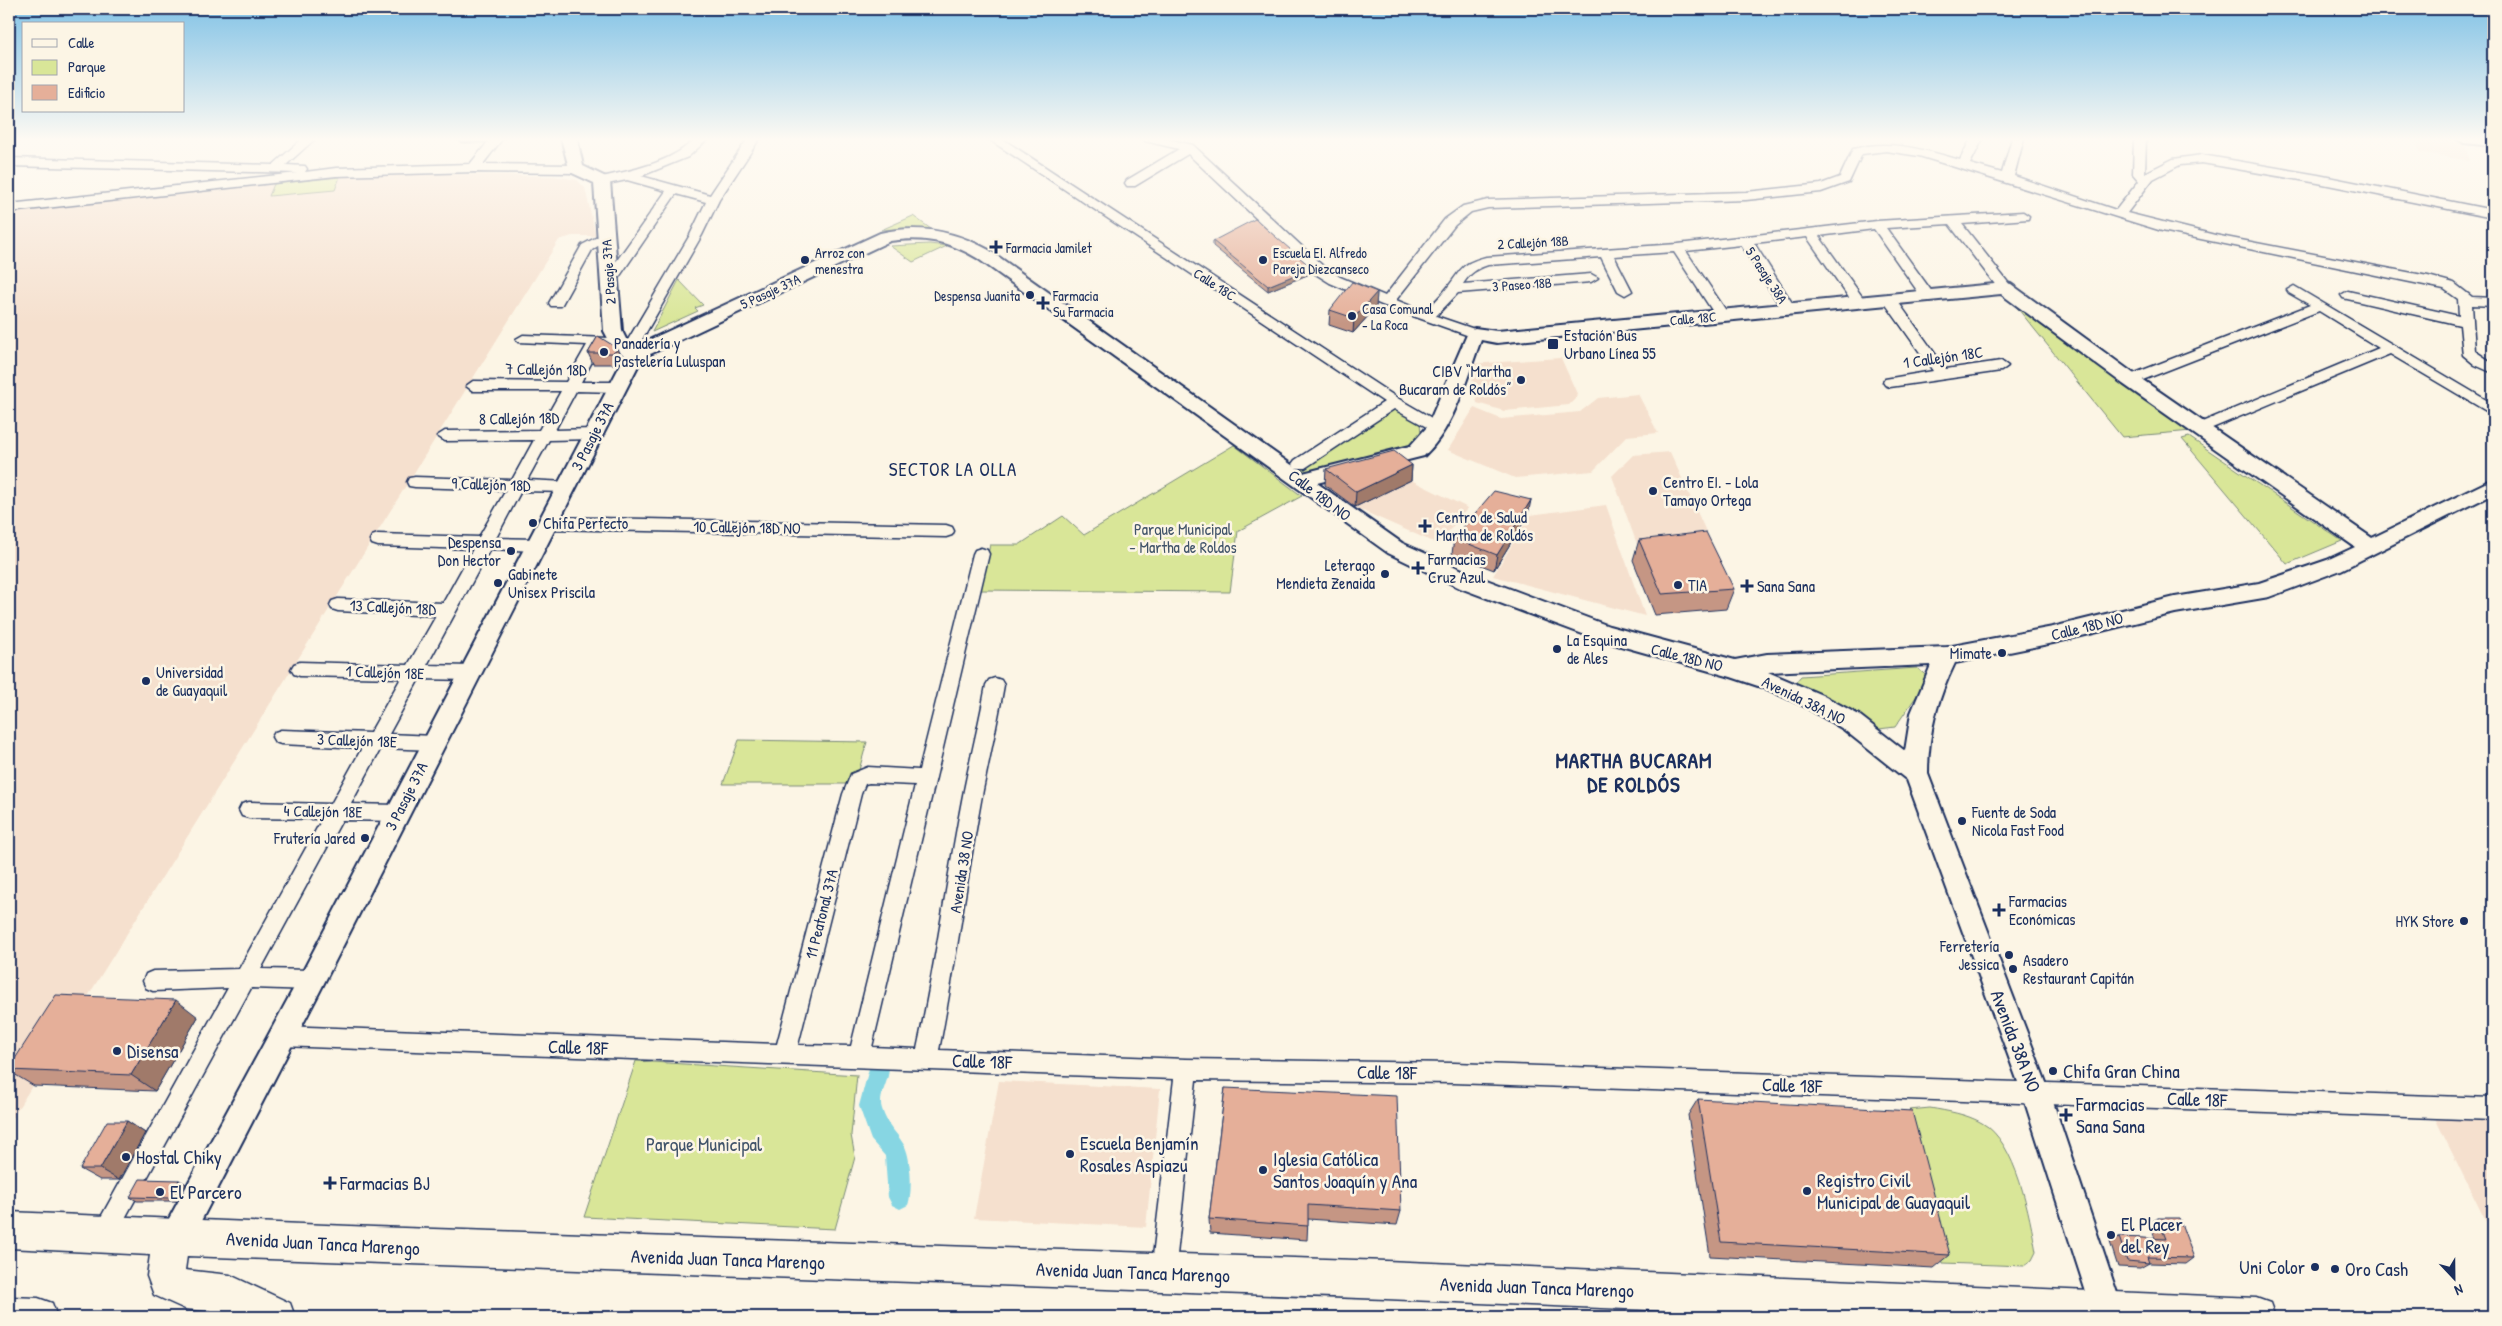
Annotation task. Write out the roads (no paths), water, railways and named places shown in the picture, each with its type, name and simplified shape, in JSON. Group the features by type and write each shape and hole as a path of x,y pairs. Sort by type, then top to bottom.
{"main road":[{"name":"Avenida Juan Tanca Marengo","path":"9,1230 1163,1273 2107,1314 2256,1317"},
{"path":"176,1237 166,1258 165,1273 167,1282 185,1290 230,1294 276,1317"},
{"path":"9,1316 38,1317"}],"street":[{"path":"9,208 83,200"},
{"name":"2 Pasaje 37A","path":"603,200 613,332 627,349"},
{"path":"608,283 665,200"},
{"path":"523,339 596,341 627,349 696,235 713,200"},
{"name":"Calle 18C","path":"1088,200 1394,402 1437,427"},
{"path":"1245,200 1269,225 1320,270 1354,288 1387,302 1450,222 1467,209 1488,204 1621,200"},
{"path":"2078,200 2119,215 2166,228 2440,283 2462,292 2465,301 2468,352 2480,362 2493,369"},
{"path":"2119,215 2131,200"},
{"path":"2424,200 2493,214"},
{"name":"2 Callejón 18B","path":"1427,318 1454,289 1463,273 1472,266 1486,261 1678,248 1877,225 1954,222 2023,216"},
{"path":"1954,222 2005,288 2130,380 2371,548"},
{"path":"1877,225 1928,296"},
{"path":"1810,232 1858,302"},
{"name":"5 Pasaje 37A","path":"627,349 886,237 908,234"},
{"name":"Calle 18D NO","path":"908,234 950,236 964,242 1300,472 1338,510 1395,548 1435,568 1604,633 1736,669 1767,663 1946,656 2053,635 2175,604 2261,591 2371,548 2493,486"},
{"path":"556,303 587,248 605,237"},
{"name":"5 Pasaje 38A","path":"1745,240 1789,309"},
{"path":"1678,248 1722,315"},
{"path":"1606,254 1625,291"},
{"name":"3 Paseo 18B","path":"1454,289 1591,278"},
{"name":"Calle 18C","path":"1387,302 1475,334 1497,336 2005,288"},
{"path":"2294,290 2493,410"},
{"path":"2348,294 2466,322"},
{"path":"1889,299 1942,374"},
{"path":"2465,301 2493,302"},
{"path":"2130,380 2320,306"},
{"path":"1300,472 1417,451 1429,440 1437,427 1475,334"},
{"path":"104,1234 596,341"},
{"path":"2200,428 2391,348"},
{"name":"3 Pasaje 37A","path":"176,1237 312,980 617,387 627,349"},
{"name":"1 Callejón 18C","path":"1890,382 2001,366"},
{"name":"7 Callejón 18D","path":"473,386 617,387"},
{"path":"1300,472 1394,402"},
{"name":"8 Callejón 18D","path":"445,436 593,434"},
{"name":"9 Callejón 18D","path":"415,482 566,487"},
{"name":"10 Callejón 18D NO","path":"547,523 946,531"},
{"path":"378,540 536,545"},
{"path":"859,1056 981,554"},
{"name":"13 Callejón 18D","path":"338,605 448,610"},
{"name":"Avenida 38A NO","path":"1946,656 1919,717 1915,744 1916,774 2036,1093 2107,1314"},
{"name":"1 Callejón 18E","path":"300,669 470,673"},
{"name":"Avenida 38A NO","path":"1736,669 1775,683 1814,701 1851,722 1916,774"},
{"name":"Avenida 38 NO","path":"926,1059 944,968 974,789 987,734 995,684"},
{"name":"3 Callejón 18E","path":"281,737 434,743"},
{"name":"11 Peatonal 37A","path":"785,1054 852,794 862,776 927,778"},
{"name":"4 Callejón 18E","path":"248,810 398,813"},
{"path":"153,981 245,978 312,980"},
{"name":"Calle 18F","path":"281,1036 1186,1069 1454,1073 2493,1109"},
{"path":"1163,1273 1186,1069"}],"waterway":[{"path":"879,1068 870,1106 879,1132 896,1152 900,1197"}],"place":[{"name":"Farmacia Jamilet","path":"996,247"},
{"name":"Arroz con menestra","path":"805,260"},
{"name":"Escuela EI. Alfredo Pareja Diezcanseco","path":"1263,260"},
{"name":"Despensa Juanita","path":"1030,295"},
{"name":"Farmacia Su Farmacia","path":"1043,303"},
{"name":"Casa Comunal - La Roca","path":"1352,316"},
{"name":"Estación Bus Urbano Línea 55","path":"1553,344"},
{"name":"Panadería y Pastelería Luluspan","path":"604,352"},
{"name":"CIBV “Martha Bucaram de Roldós”","path":"1521,380"},
{"name":"Centro EI. - Lola Tamayo Ortega","path":"1653,491"},
{"name":"Chifa Perfecto","path":"533,523"},
{"name":"Centro de Salud Martha de Roldós","path":"1425,526"},
{"name":"Despensa Don Hector","path":"511,551"},
{"name":"Farmacias Cruz Azul","path":"1418,568"},
{"name":"Leterago Mendieta Zenaida","path":"1385,574"},
{"name":"Gabinete Unisex Priscila","path":"498,583"},
{"name":"TIA","path":"1678,585"},
{"name":"Sana Sana","path":"1747,586"},
{"name":"La Esquina de Ales","path":"1557,649"},
{"name":"Mimate","path":"2002,653"},
{"name":"Universidad de Guayaquil","path":"146,681"},
{"name":"Fuente de Soda Nicola Fast Food","path":"1962,821"},
{"name":"Frutería Jared","path":"365,838"},
{"name":"Farmacias Económicas","path":"1999,910"},
{"name":"HYK Store","path":"2464,921"},
{"name":"Ferretería Jessica","path":"2009,955"},
{"name":"Asadero Restaurant Capitán","path":"2013,969"},
{"name":"Disensa","path":"117,1051"},
{"name":"Chifa Gran China","path":"2053,1071"},
{"name":"Farmacias Sana Sana","path":"2066,1115"},
{"name":"Escuela Benjamín Rosales Aspiazu","path":"1070,1154"},
{"name":"Hostal Chiky","path":"126,1157"},
{"name":"Iglesia Católica Santos Joaquín y Ana","path":"1263,1170"},
{"name":"Farmacias BJ","path":"330,1183"},
{"name":"Registro Civil Municipal de Guayaquil","path":"1807,1191"},
{"name":"El Parcero","path":"160,1192"},
{"name":"El Placer del Rey","path":"2111,1235"},
{"name":"Uni Color","path":"2315,1267"},
{"name":"Oro Cash","path":"2335,1269"}],"district":[{"name":"SECTOR LA OLLA","path":"953,469"},
{"name":"MARTHA BUCARAM DE ROLDÓS","path":"1634,772"}],"park label":[{"name":"Parque Municipal - Martha de Roldos","path":"1183,538"},
{"name":"Parque Municipal","path":"704,1144"}]}
